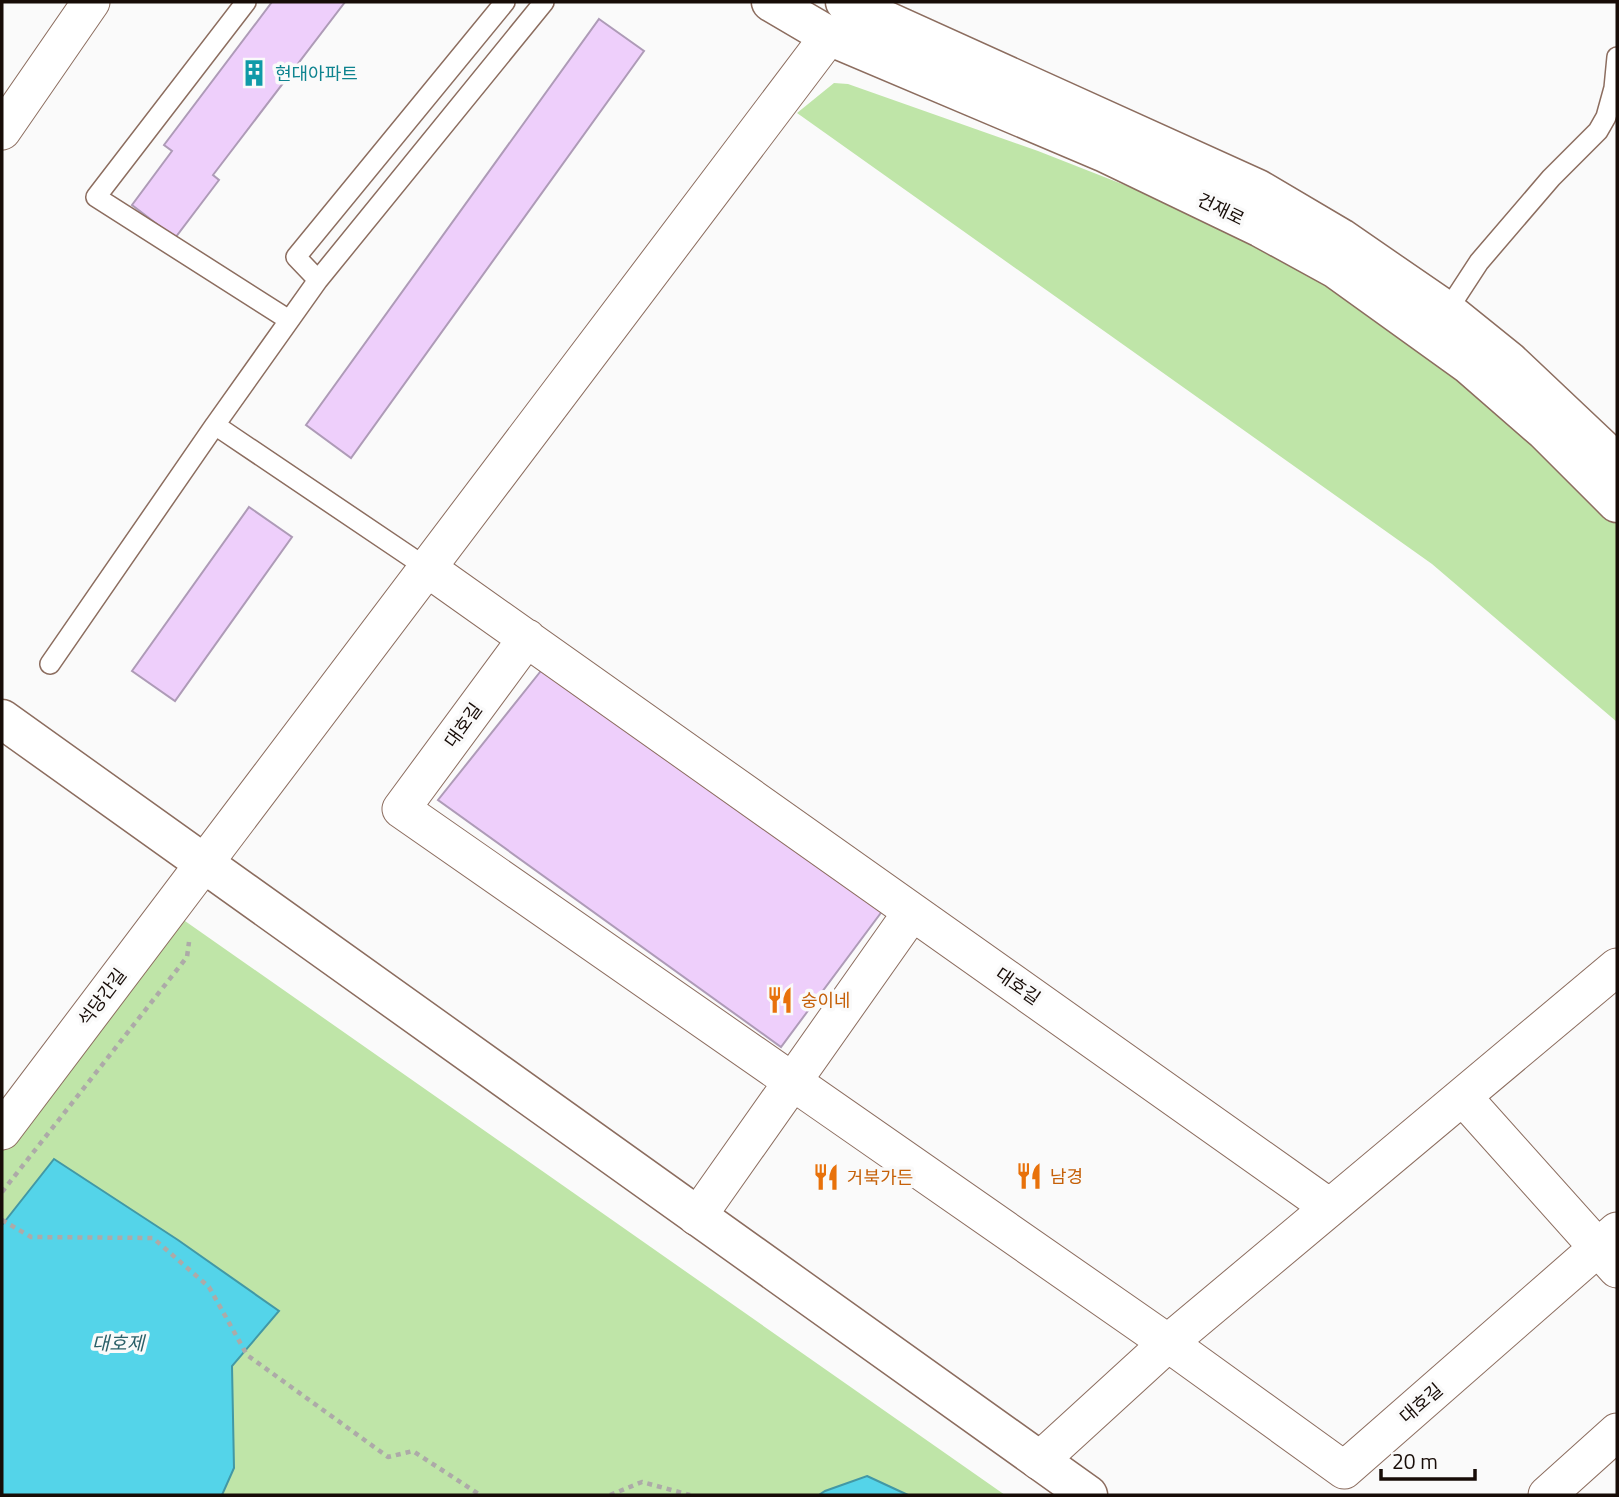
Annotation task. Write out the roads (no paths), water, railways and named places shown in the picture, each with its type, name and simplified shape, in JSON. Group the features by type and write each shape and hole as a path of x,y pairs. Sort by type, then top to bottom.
{"main road":[{"name":"건재로","path":"771,2 829,36 1103,152 1261,228 1336,269 1468,364 1545,431 1617,503"},
{"name":"건재로","path":"845,2 1258,189 1341,238 1447,311 1509,361 1617,463"},
{"path":"2,719 1088,1495"}],"street":[{"path":"2,131 91,2"},
{"name":"석당간길","path":"2,1132 202,863 829,36"},
{"path":"427,568 527,638"},
{"name":"대호길","path":"1329,1207 527,638 401,809 1168,1343 1344,1470 1611,1249 1463,1097"},
{"path":"697,1217 912,912"},
{"path":"1039,1461 1168,1343 1617,967"},
{"path":"1547,1495 1617,1432"}],"lane":[{"path":"246,2 96,197 289,320"},
{"path":"318,280 296,257 505,2"},
{"path":"50,664 318,280 544,2"},
{"path":"1447,311 1479,262 1551,178 1598,131 1606,117 1614,88 1617,57"},
{"path":"215,425 427,568"}],"water":[{"name":"대호제","path":"54,1159 178,1240 279,1311 232,1366 234,1468 222,1495 2,1495 2,1225"},
{"path":"867,1476 908,1495 819,1495 825,1491"}],"place":[{"name":"현대아파트","path":"254,73"},
{"name":"숭이네","path":"780,1000"},
{"name":"남경","path":"1029,1176"},
{"name":"거북가든","path":"826,1177"}]}
